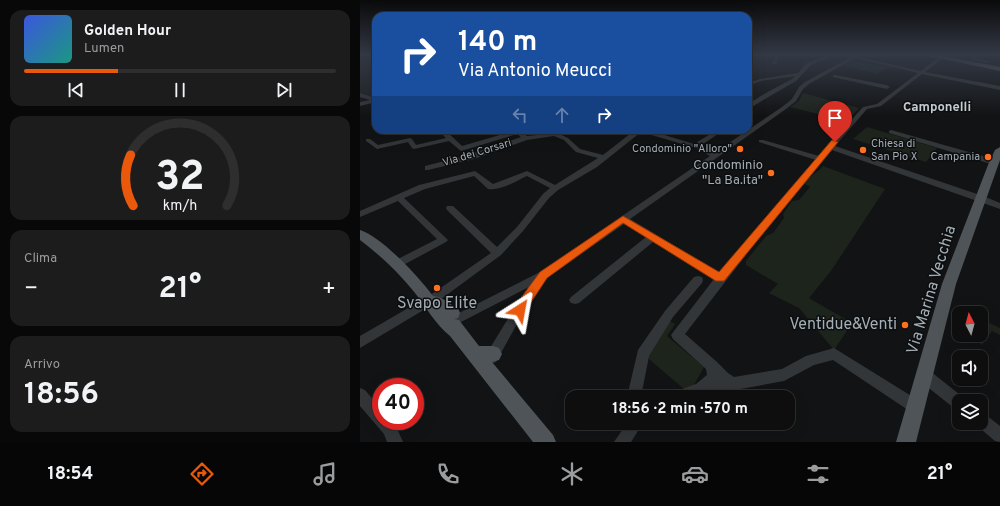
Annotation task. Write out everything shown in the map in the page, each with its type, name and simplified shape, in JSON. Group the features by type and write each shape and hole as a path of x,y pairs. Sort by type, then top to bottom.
{"main road":[{"name":"Via Marina Vecchia","path":"906,442 949,284 997,156"},
{"path":"360,234 396,265 427,297 446,324 454,323 484,358 546,442"}],"street":[{"path":"752,83 760,80 794,75"},
{"path":"752,104 791,81 797,75"},
{"path":"752,130 794,100 805,84 822,75"},
{"path":"734,384 723,378 712,366 677,335 720,278 865,108 879,105 919,75"},
{"path":"930,75 1000,88"},
{"path":"835,76 887,87"},
{"path":"791,81 805,84"},
{"path":"360,95 372,99"},
{"path":"360,104 372,101"},
{"path":"891,132 997,156"},
{"name":"Via dei Corsari","path":"445,134 461,149 507,134"},
{"name":"Via dei Corsari","path":"520,134 526,138"},
{"name":"Via dei Corsari","path":"428,168 543,134"},
{"name":"Via dei Corsari","path":"555,134 566,139 578,151 603,158"},
{"path":"362,342 427,297 497,252 520,229 546,196 555,188 594,165 635,134"},
{"path":"654,134 695,146 715,156"},
{"path":"695,146 714,134"},
{"path":"454,323 491,301 544,275 746,134"},
{"name":"Via dei Corsari","path":"368,140 377,147 410,140 413,147 415,147 451,140"},
{"path":"761,141 820,159"},
{"path":"831,147 1000,206"},
{"path":"360,214 422,187 475,173 491,187 500,185 527,173 555,188"},
{"path":"396,198 400,198 443,240 396,265"},
{"path":"450,208 497,252"},
{"path":"623,219 720,278"},
{"path":"576,300 654,238"},
{"path":"484,358 544,275"},
{"path":"635,390 643,354 669,314 698,280"},
{"path":"505,295 513,295 518,298 520,310"},
{"path":"700,389 784,375 811,360 834,354 916,407"},
{"path":"700,389 710,382 714,376 712,366"},
{"path":"925,376 952,397"},
{"path":"360,395 372,409"},
{"path":"988,426 1000,436"},
{"path":"390,430 395,442"},
{"path":"622,442 629,430"}],"shaded area":[{"path":"360,75 372,75 372,97 360,93"},
{"path":"803,93 859,108 847,121 790,107 799,101"},
{"path":"867,127 937,148 926,162 853,139"},
{"path":"823,166 885,189 831,271 809,298 852,323 834,350 799,308 769,293 778,284 746,265 746,261 766,236 773,233 784,218 783,214 792,201 799,200 810,187 803,183"},
{"path":"666,319 675,324 667,336 704,367 694,385 684,389 643,354"},
{"path":"988,322 1000,328 1000,335 992,331 988,337"}],"place":[{"name":"Condominio \"Alloro\"","path":"740,149"},
{"name":"Chiesa di San Pio X","path":"863,150"},
{"name":"Campania","path":"988,157"},
{"name":"Condominio \"La Ba.ita\"","path":"771,173"},
{"name":"Svapo Elite","path":"437,288"},
{"name":"Ventidue&Venti","path":"905,325"}],"district":[{"name":"Camponelli","path":"937,108"}],"route":[{"path":"520,310 544,275 623,219 720,278 835,142"}]}
